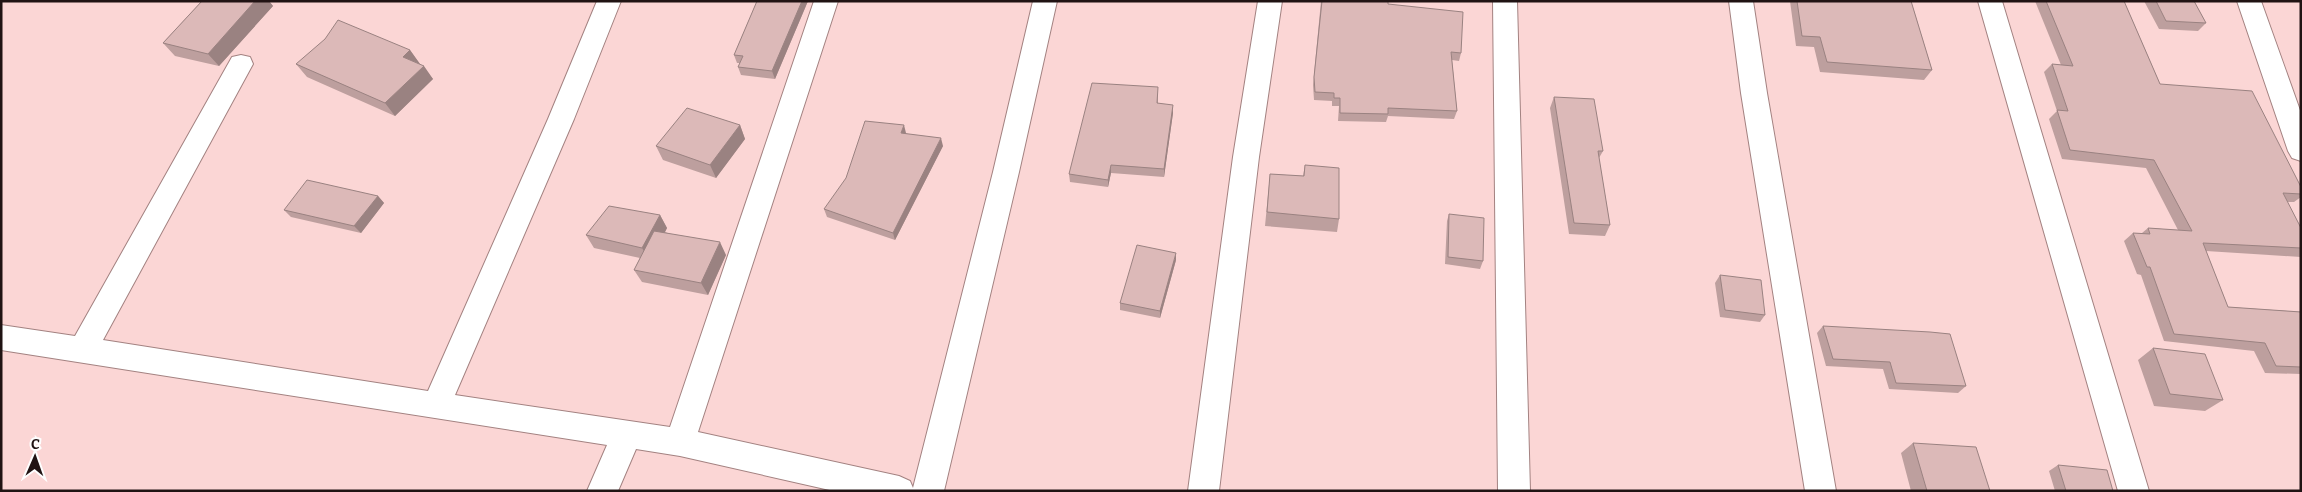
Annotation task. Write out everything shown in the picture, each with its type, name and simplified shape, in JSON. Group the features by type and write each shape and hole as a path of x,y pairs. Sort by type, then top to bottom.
{"lane":[{"path":"436,406 609,1"},
{"path":"680,442 826,1"},
{"path":"928,491 1045,1"},
{"path":"1203,491 1246,157 1270,1"},
{"path":"1505,1 1506,148 1514,491"},
{"path":"1741,1 1754,93 1821,491"},
{"path":"1990,1 2134,491"},
{"path":"2249,1 2301,150"},
{"path":"83,350 241,64"},
{"path":"1,337 436,406 680,442 899,491"},
{"path":"602,491 627,434"}],"shaded area":[{"path":"1,1 2301,1 2301,491 1,491"}],"building":[{"path":"202,1 255,1 208,54 163,43"},
{"path":"757,1 802,1 772,71 738,67 743,56 734,55"},
{"path":"1322,1 1388,1 1388,4 1463,12 1461,53 1451,52 1457,111 1388,108 1388,114 1340,113 1340,98 1334,98 1334,93 1315,92 1314,77"},
{"path":"1797,1 1911,1 1932,70 1827,62 1820,37 1802,36"},
{"path":"2046,1 2124,1 2160,84 2252,91 2301,187 2301,194 2283,193 2301,228 2301,248 2203,243 2228,307 2301,312 2301,367 2276,366 2265,343 2174,334 2150,267 2147,267 2133,233 2150,234 2148,228 2192,231 2154,160 2070,150 2057,110 2068,111 2052,64 2073,66"},
{"path":"2156,1 2194,1 2206,23 2166,21"},
{"path":"338,20 410,50 403,57 424,66 385,103 296,64 325,39"},
{"path":"1092,83 1158,87 1157,103 1173,105 1164,169 1111,165 1108,180 1069,174"},
{"path":"1554,97 1594,99 1603,151 1598,151 1610,225 1574,223"},
{"path":"687,108 740,125 710,165 656,146"},
{"path":"865,121 904,125 901,133 941,138 893,233 824,209 846,178"},
{"path":"1305,165 1339,168 1339,219 1267,212 1270,174 1304,176"},
{"path":"307,180 378,196 354,226 284,210"},
{"path":"609,206 660,215 642,248 586,235"},
{"path":"1449,214 1484,218 1483,261 1448,257"},
{"path":"654,231 720,242 701,283 634,270"},
{"path":"1137,245 1176,253 1160,311 1120,303"},
{"path":"1720,275 1761,280 1765,315 1725,310"},
{"path":"1823,326 1950,334 1966,386 1896,383 1890,362 1833,359"},
{"path":"2153,348 2205,354 2223,400 2170,394"},
{"path":"1913,443 1976,447 1990,491 1927,491"},
{"path":"2058,465 2107,470 2113,491 2066,491"}]}
